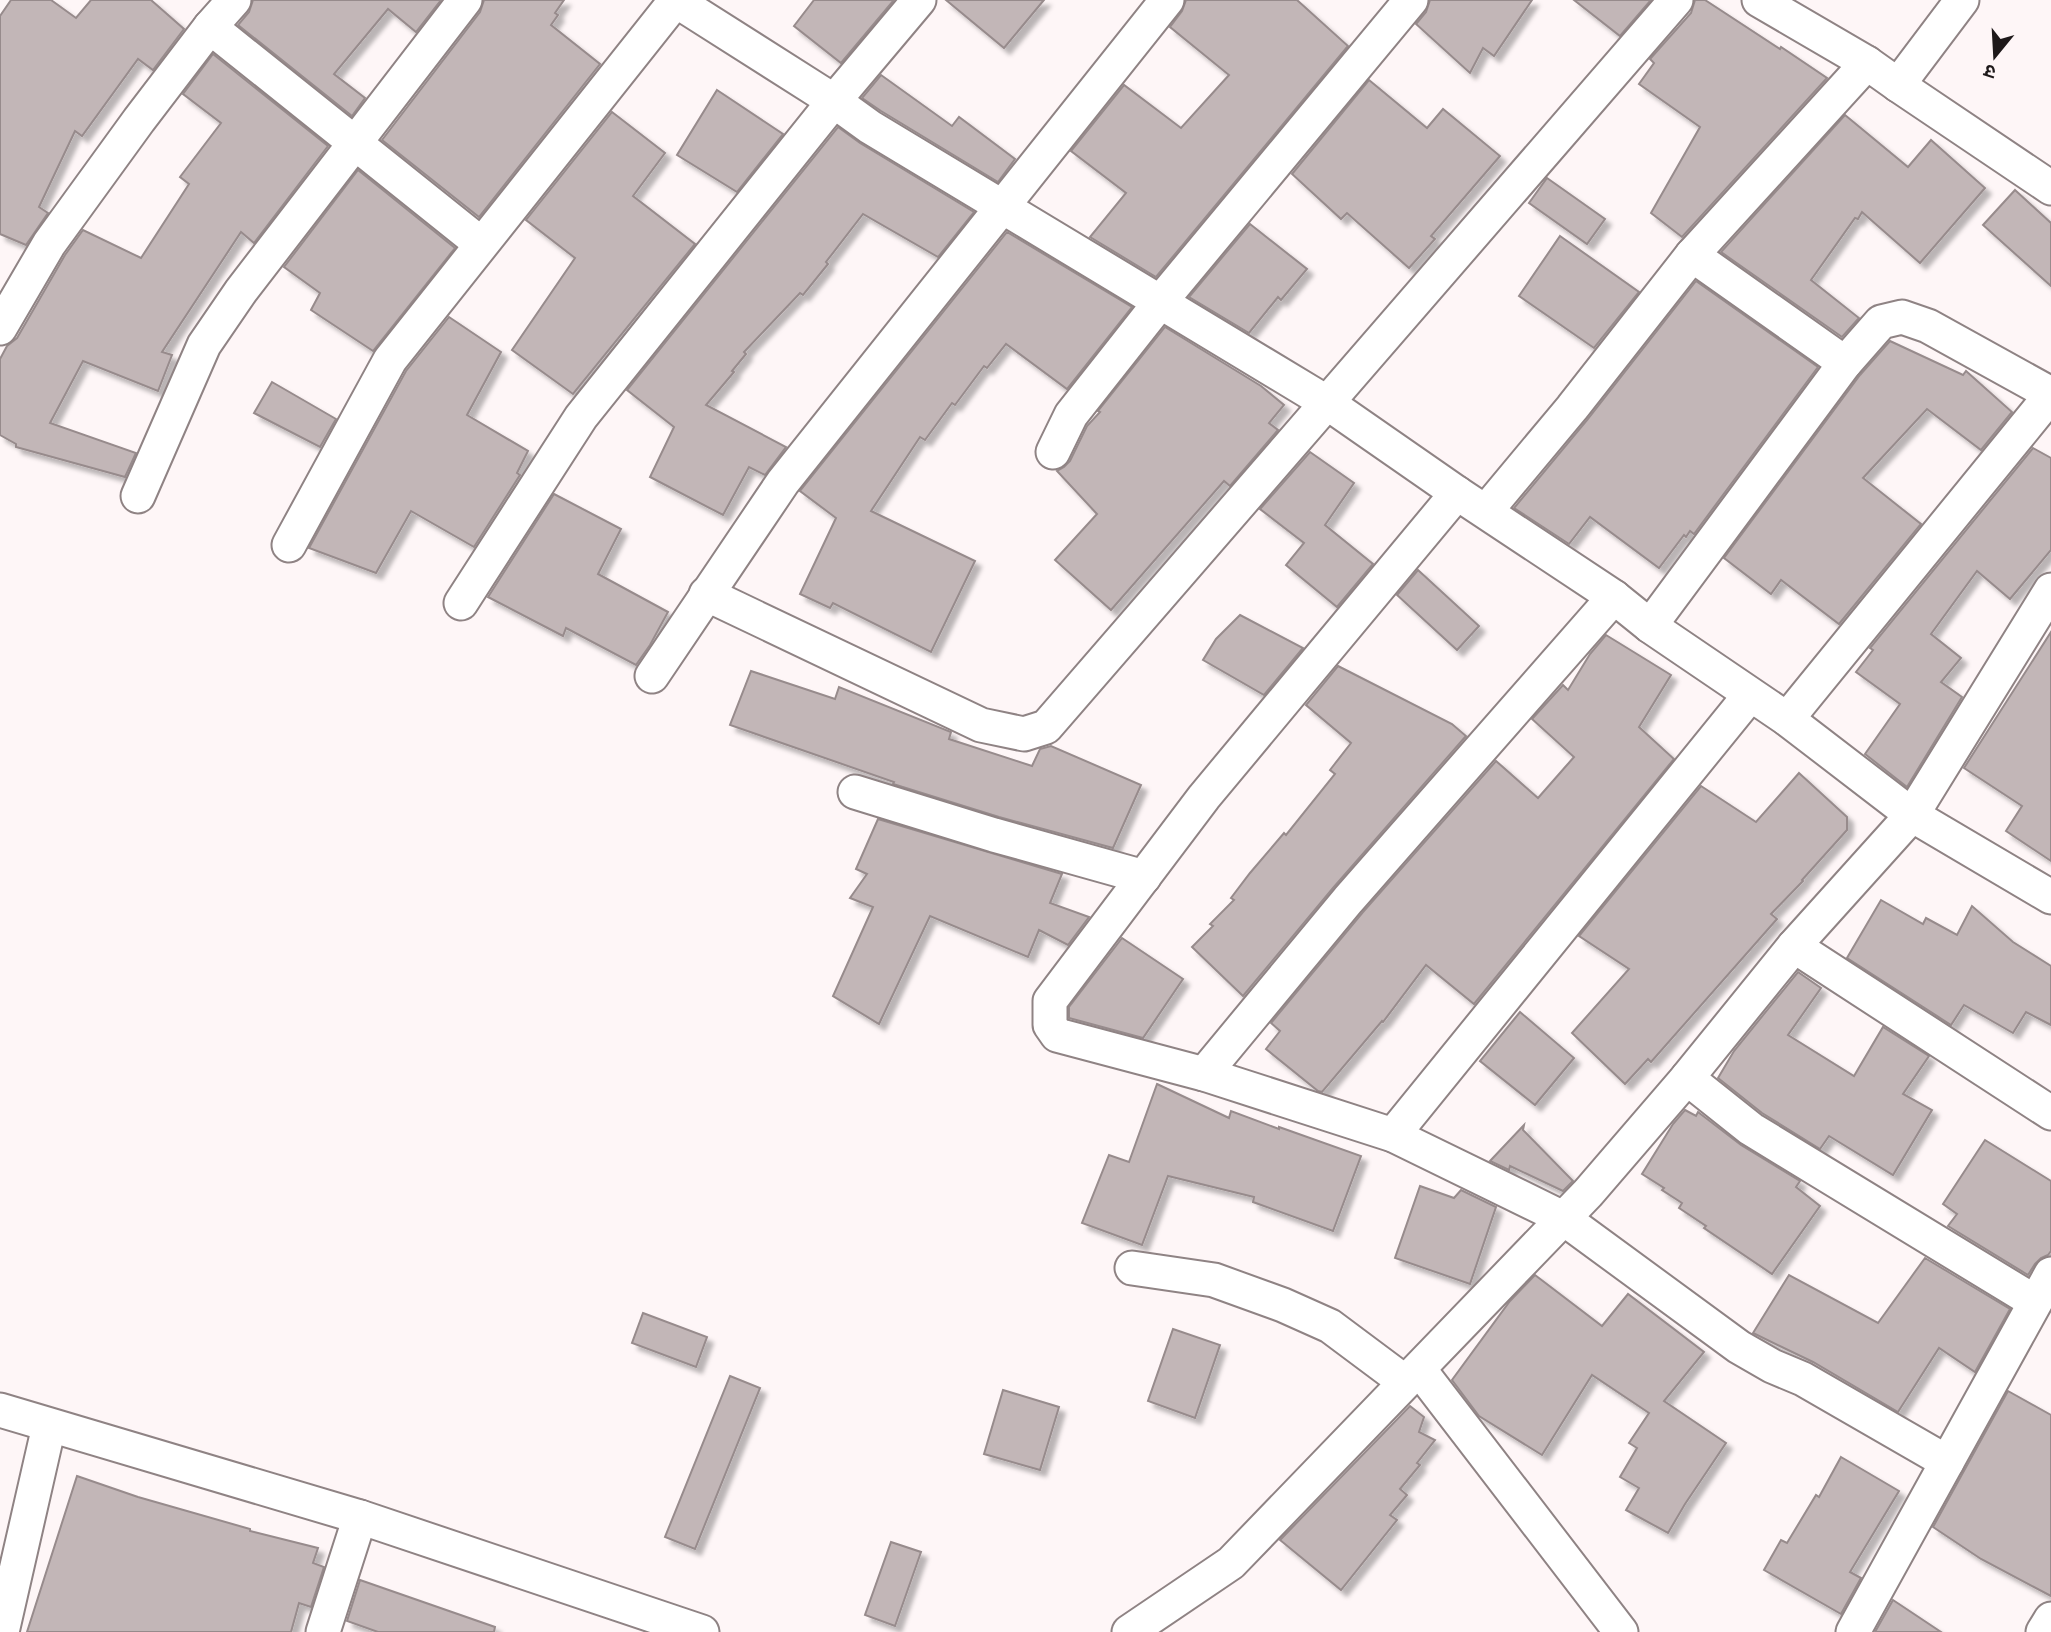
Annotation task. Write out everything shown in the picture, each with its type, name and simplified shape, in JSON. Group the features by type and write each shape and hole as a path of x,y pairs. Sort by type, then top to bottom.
{"street":[{"path":"0,328 49,244 139,120 234,0"},
{"path":"138,496 204,345 241,290 466,0"},
{"path":"289,545 390,359 675,0 834,101 870,127 1326,402 1457,494 1614,597 1650,626 1787,719 1912,815 2051,897"},
{"path":"461,603 581,417 834,101 919,0"},
{"path":"652,676 782,482 1167,0"},
{"path":"1053,452 1071,415 1161,301 1411,0"},
{"path":"706,594 981,725 1024,734 1046,727 1676,0"},
{"path":"1759,0 1867,62 2051,188"},
{"path":"1898,85 1962,0"},
{"path":"210,27 481,244"},
{"path":"1486,511 1572,408 1692,255 1867,62"},
{"path":"1692,255 1845,363"},
{"path":"1650,626 1845,363 1881,322 1902,317 1928,326 2051,394 1787,719"},
{"path":"1457,494 1204,797 1050,1001 1050,1025 1057,1035 1204,1074 1393,1135 1563,1218 1740,1347 1772,1366 1803,1379 1947,1462"},
{"path":"1129,1632 1231,1563 1588,1193 1687,1078 1794,946 1912,815 2051,590"},
{"path":"1204,1074 1348,900 1614,597"},
{"path":"1393,1135 1750,695"},
{"path":"855,792 1007,839 1144,877"},
{"path":"1794,946 2051,1113"},
{"path":"1687,1078 1751,1129 2043,1288 1853,1632"},
{"path":"1132,1268 1214,1280 1283,1305 1330,1326 1412,1375 1621,1632"},
{"path":"0,1410 360,1517 637,1621 702,1632"},
{"path":"2,1632 50,1426"},
{"path":"323,1632 360,1517"},
{"path":"2043,1632 2051,1619"}],"building":[{"path":"11,0 51,0 76,18 91,0 151,0 184,29 153,70 138,59 82,136 75,131 39,207 48,213 26,245 0,234 0,16"},
{"path":"253,0 441,0 416,32 388,9 334,74 365,98 352,116 238,25 249,12"},
{"path":"484,0 564,0 551,25 600,64 479,217 382,140 480,12"},
{"path":"814,0 894,0 841,63 794,26"},
{"path":"946,0 1044,0 1004,48"},
{"path":"1186,0 1297,0 1348,46 1156,277 1090,237 1126,193 1071,151 1124,85 1181,128 1229,75 1170,27 1182,11"},
{"path":"1430,0 1532,0 1494,56 1483,48 1470,73 1416,24 1426,12"},
{"path":"1574,0 1651,0 1620,36"},
{"path":"1695,0 1705,0 1827,78 1682,237 1651,213 1700,127 1639,84 1654,63 1650,59 1691,13"},
{"path":"213,54 328,146 254,243 241,232 162,352 172,355 158,391 83,361 50,423 136,453 125,477 16,447 16,444 0,435 0,359 7,346 17,338 65,255 83,230 141,258 189,184 180,177 221,123 183,94"},
{"path":"881,75 952,126 959,117 1015,159 998,182 862,98"},
{"path":"1369,80 1427,128 1443,109 1500,156 1431,236 1435,239 1409,268 1347,213 1341,219 1292,174"},
{"path":"717,90 783,134 737,192 677,155"},
{"path":"612,112 665,153 633,196 695,244 573,394 512,350 575,258 526,220"},
{"path":"1845,115 1908,167 1931,140 1985,188 1920,263 1862,212 1858,219 1855,218 1811,280 1859,318 1842,337 1721,252"},
{"path":"838,127 974,212 938,257 863,214 803,295 800,293 744,352 746,354 732,371 734,372 706,405 786,447 765,475 749,467 723,515 650,477 674,427 627,390"},
{"path":"358,170 455,248 373,351 311,310 320,293 284,267"},
{"path":"1547,178 1605,219 1587,244 1529,203"},
{"path":"2015,190 2051,223 2051,286 1983,225"},
{"path":"1250,224 1307,269 1281,300 1278,297 1249,333 1189,297"},
{"path":"1007,232 1132,307 1067,389 1006,344 987,368 984,366 955,405 952,403 925,440 920,437 871,511 975,561 931,652 833,603 830,608 800,594 836,518 800,491"},
{"path":"1560,236 1639,292 1594,348 1519,296"},
{"path":"1696,281 1818,367 1694,534 1690,531 1686,537 1684,535 1659,568 1590,517 1569,544 1514,508"},
{"path":"449,317 501,352 467,415 528,451 517,473 520,475 474,547 411,511 376,573 309,548 406,371"},
{"path":"1165,327 1261,386 1284,405 1269,423 1278,430 1230,486 1224,481 1111,610 1055,560 1097,514 1057,471 1070,461 1087,426"},
{"path":"1890,341 1963,375 1966,371 2012,412 1981,450 1927,409 1863,478 1921,524 1839,624 1781,580 1771,594 1724,558 1860,375"},
{"path":"272,382 336,419 320,447 254,413"},
{"path":"2033,448 2051,458 2051,550 2010,599 1977,571 1931,634 1961,658 1941,682 1962,697 1907,787 1865,754 1900,704 1856,672 1873,650 1870,648"},
{"path":"1310,452 1354,483 1325,525 1373,564 1337,607 1286,565 1304,543 1260,509"},
{"path":"554,494 621,529 598,574 668,612 636,665 566,628 563,636 488,597"},
{"path":"1418,570 1479,626 1457,650 1397,595"},
{"path":"1240,615 1303,648 1264,695 1203,660 1216,639"},
{"path":"2051,632 2051,861 2006,831 2022,806 1964,768"},
{"path":"1606,635 1671,675 1639,727 1674,759 1474,1004 1426,965 1383,1022 1322,1092 1318,1091 1266,1049 1280,1031 1271,1023 1363,912 1496,761 1538,798 1574,757 1532,719 1563,685 1568,690 1590,654"},
{"path":"1338,666 1452,724 1466,736 1243,996 1192,947 1213,926 1210,924 1234,900 1231,898 1250,873 1284,833 1286,835 1335,774 1330,770 1351,743 1306,705"},
{"path":"751,671 835,699 839,687 951,732 949,739 1032,766 1040,749 1051,746 1141,785 1113,848 999,817 893,784 894,782 730,725"},
{"path":"1799,773 1847,817 1847,830 1771,914 1777,919 1651,1062 1648,1059 1625,1084 1572,1033 1629,969 1579,936 1701,786 1756,822"},
{"path":"878,819 1062,874 1050,903 1089,917 1068,945 1039,930 1028,957 930,916 879,1024 833,996 873,907 850,898 867,874 856,869"},
{"path":"1881,900 1923,924 1926,918 1957,935 1972,906 2013,942 2051,966 2051,1025 2026,1012 2013,1033 1964,1005 1951,1025 1847,958"},
{"path":"1122,938 1183,979 1143,1038 1069,1018 1069,1007"},
{"path":"1798,972 1821,988 1788,1035 1854,1076 1883,1027 1929,1056 1903,1094 1932,1110 1893,1175 1829,1136 1820,1149 1762,1113 1718,1078 1734,1051"},
{"path":"1520,1012 1574,1058 1535,1105 1480,1061"},
{"path":"1157,1084 1229,1118 1231,1111 1361,1156 1333,1231 1253,1202 1254,1197 1168,1176 1142,1245 1082,1223 1109,1155 1129,1162"},
{"path":"1685,1110 1696,1116 1698,1112 1741,1145 1800,1181 1796,1187 1820,1206 1772,1274 1704,1228 1706,1226 1679,1208 1682,1203 1642,1174 1673,1124"},
{"path":"1524,1125 1523,1130 1573,1181 1563,1191 1510,1166 1509,1170 1490,1161"},
{"path":"1985,1140 2051,1181 2051,1251 2035,1264 2028,1275 1948,1226 1957,1214 1943,1204"},
{"path":"1420,1186 1454,1198 1461,1190 1496,1207 1470,1284 1395,1258"},
{"path":"1925,1258 2010,1309 1975,1372 1939,1348 1898,1412 1813,1362 1753,1333 1789,1275 1878,1323"},
{"path":"1535,1275 1602,1326 1628,1294 1704,1352 1664,1401 1726,1443 1668,1533 1626,1510 1639,1488 1620,1477 1637,1448 1629,1443 1649,1413 1592,1375 1542,1455 1479,1416 1452,1380 1510,1301"},
{"path":"643,1313 707,1337 696,1367 632,1343"},
{"path":"1173,1329 1220,1345 1195,1418 1148,1401"},
{"path":"730,1376 760,1388 695,1549 665,1537"},
{"path":"1003,1390 1059,1407 1040,1470 984,1454"},
{"path":"2008,1391 2051,1415 2051,1596 1981,1559 1933,1527"},
{"path":"1410,1406 1424,1417 1419,1432 1435,1440 1417,1463 1420,1465 1400,1489 1407,1495 1390,1515 1397,1520 1341,1590 1280,1540"},
{"path":"1841,1457 1899,1491 1850,1572 1861,1578 1841,1614 1764,1570 1781,1540 1787,1543 1816,1495 1819,1497"},
{"path":"77,1476 250,1531 318,1548 313,1563 324,1567 311,1607 299,1603 291,1632 27,1632"},
{"path":"891,1542 921,1552 895,1626 865,1615"},
{"path":"360,1580 495,1627 494,1632 378,1632 347,1621"},
{"path":"1893,1600 1941,1632 1875,1632"}]}
